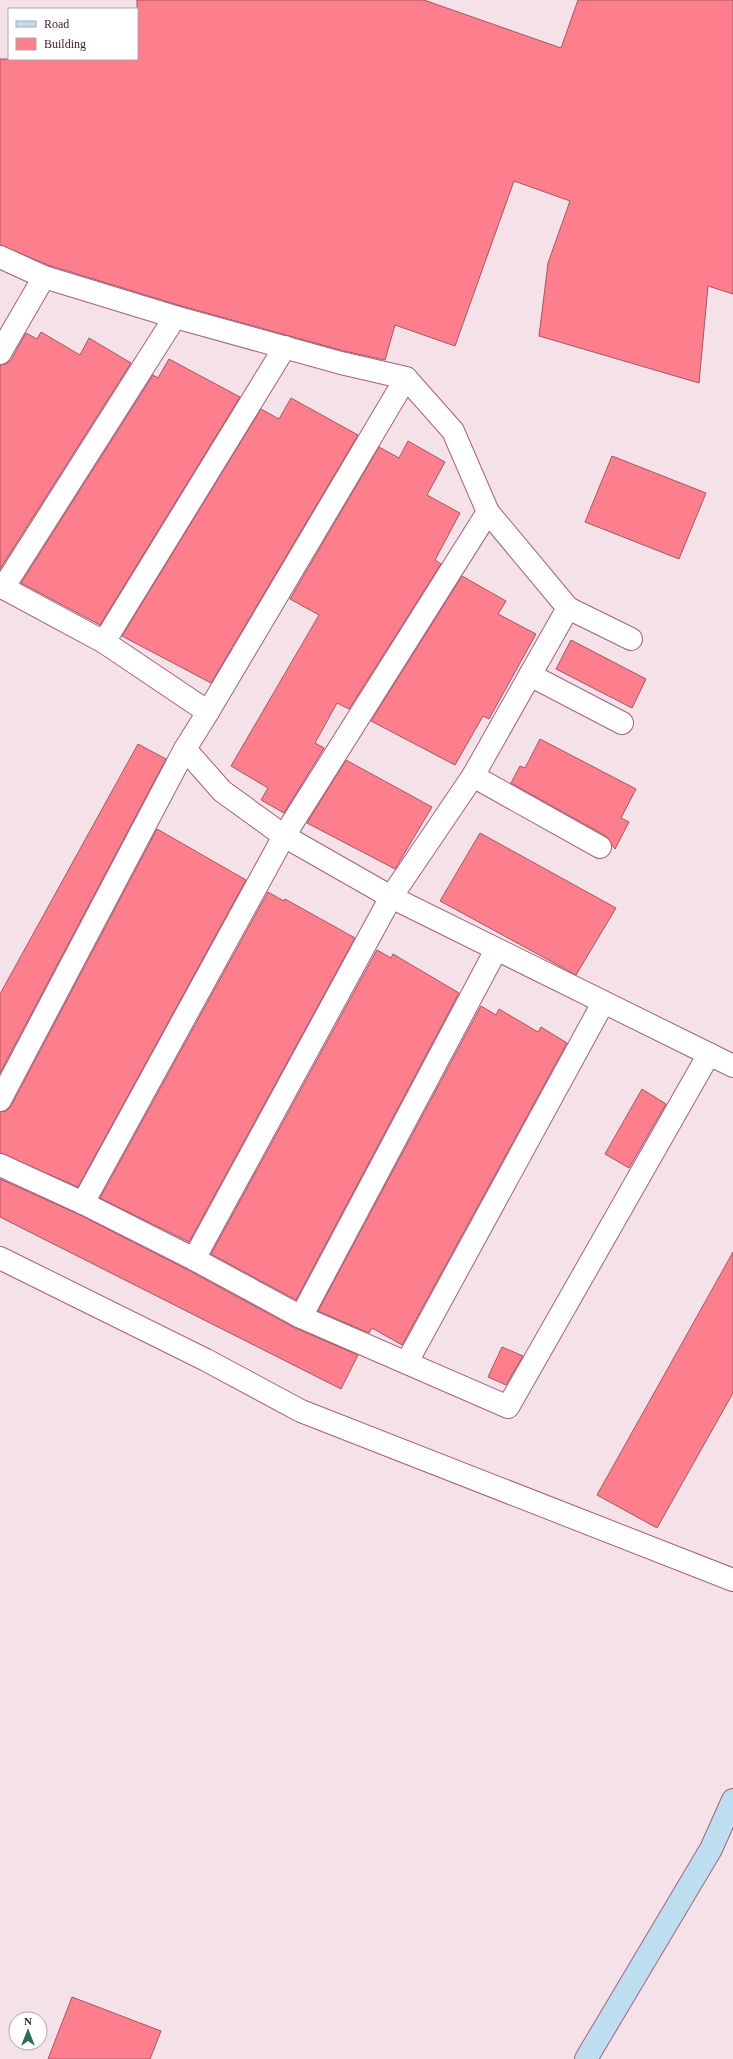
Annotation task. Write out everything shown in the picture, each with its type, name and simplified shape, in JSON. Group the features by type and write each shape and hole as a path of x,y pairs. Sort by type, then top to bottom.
{"street":[{"path":"0,257 44,277 175,317 406,378 453,431 488,512 568,608 631,639"},
{"path":"0,353 44,277"},
{"path":"175,317 1,587 104,642 208,712"},
{"path":"104,642 285,347"},
{"path":"0,1100 185,749 406,378"},
{"path":"83,1203 284,836 488,512"},
{"path":"194,1259 392,897 474,776 568,608"},
{"path":"530,675 622,723"},
{"path":"185,749 222,791 284,836 392,897 496,950 733,1066"},
{"path":"474,776 600,846"},
{"path":"301,1317 496,950"},
{"path":"407,1362 603,1003"},
{"path":"0,1165 83,1203 194,1259 301,1317 508,1407 709,1054"},
{"path":"0,1258 206,1360 301,1411 733,1580"},
{"path":"586,2059 711,1849 733,1800"}],"building":[{"path":"137,0 424,0 561,48 578,0 733,0 733,294 708,286 699,383 539,336 548,263 570,201 514,181 455,346 395,325 385,360 344,351 178,305 48,265 0,245 0,59 138,60"},
{"path":"41,332 80,355 89,338 131,363 0,569 0,365 6,364 11,360 26,333 37,339"},
{"path":"169,359 240,397 100,625 21,583 153,375 158,378"},
{"path":"291,398 358,435 211,683 122,636 261,409 279,419"},
{"path":"408,441 445,462 427,495 460,513 435,560 441,564 349,709 337,703 315,743 324,748 284,813 261,800 268,788 231,766 319,615 290,599 379,447 399,458"},
{"path":"612,456 706,493 679,559 585,522"},
{"path":"462,576 506,601 498,614 536,634 489,719 483,716 455,765 371,721"},
{"path":"571,640 646,679 632,708 556,669"},
{"path":"540,739 636,789 621,818 629,822 615,849 606,836 511,783 520,766 525,768"},
{"path":"138,744 166,759 0,1073 0,994"},
{"path":"346,760 432,807 395,869 307,823"},
{"path":"157,829 246,880 78,1187 0,1153 0,1112 6,1111 11,1106"},
{"path":"480,833 616,908 576,975 440,901"},
{"path":"268,892 284,901 285,899 355,938 189,1242 100,1198"},
{"path":"377,950 391,958 393,954 459,993 296,1300 211,1254"},
{"path":"481,1006 496,1015 499,1009 538,1032 541,1027 567,1043 402,1345 372,1328 369,1333 318,1311"},
{"path":"642,1089 666,1104 629,1168 605,1154"},
{"path":"0,1179 78,1214 188,1270 295,1328 358,1355 341,1389 0,1217"},
{"path":"733,1252 733,1393 657,1528 597,1495"},
{"path":"502,1347 523,1356 506,1385 488,1377"},
{"path":"72,1997 161,2031 150,2059 48,2059"}]}
